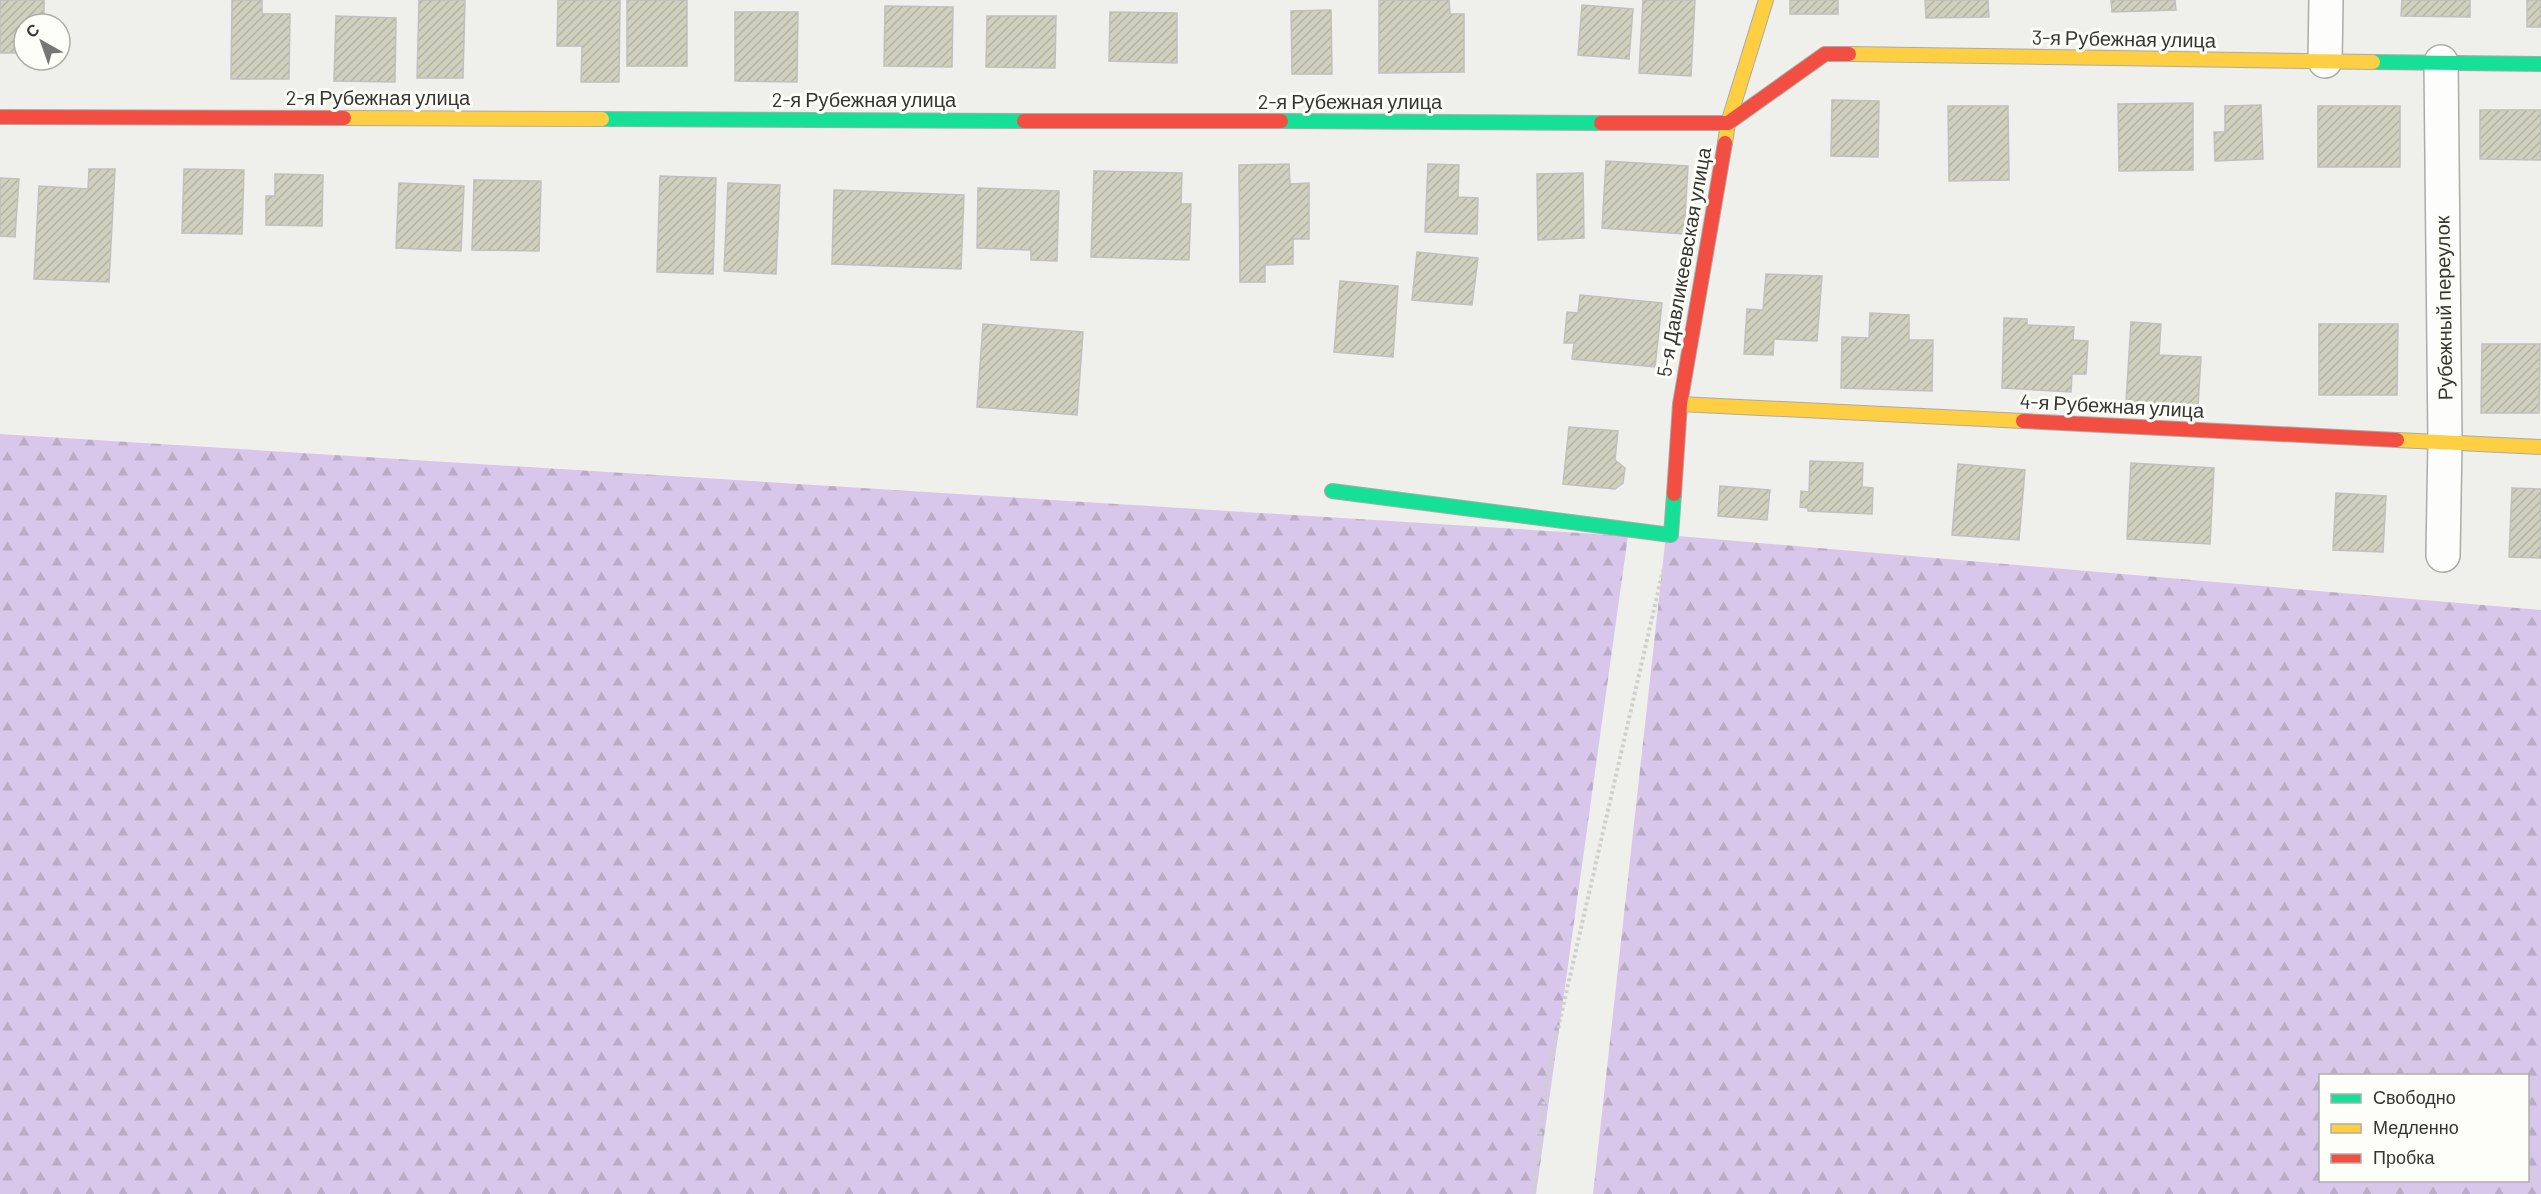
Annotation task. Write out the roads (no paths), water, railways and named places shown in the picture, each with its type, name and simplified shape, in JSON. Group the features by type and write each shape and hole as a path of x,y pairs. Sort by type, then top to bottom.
{"street":[{"name":"5-я Давликеевская улица","path":"1332,491 1671,535 1680,404 1728,123 1766,0"},
{"path":"2325,61 2326,0"},
{"name":"3-я Рубежная улица","path":"1728,123 1825,54 2541,64"},
{"name":"Рубежный переулок","path":"2441,62 2445,442 2443,555"},
{"name":"2-я Рубежная улица","path":"0,117 1728,123"},
{"name":"4-я Рубежная улица","path":"1680,404 2541,447"}]}
